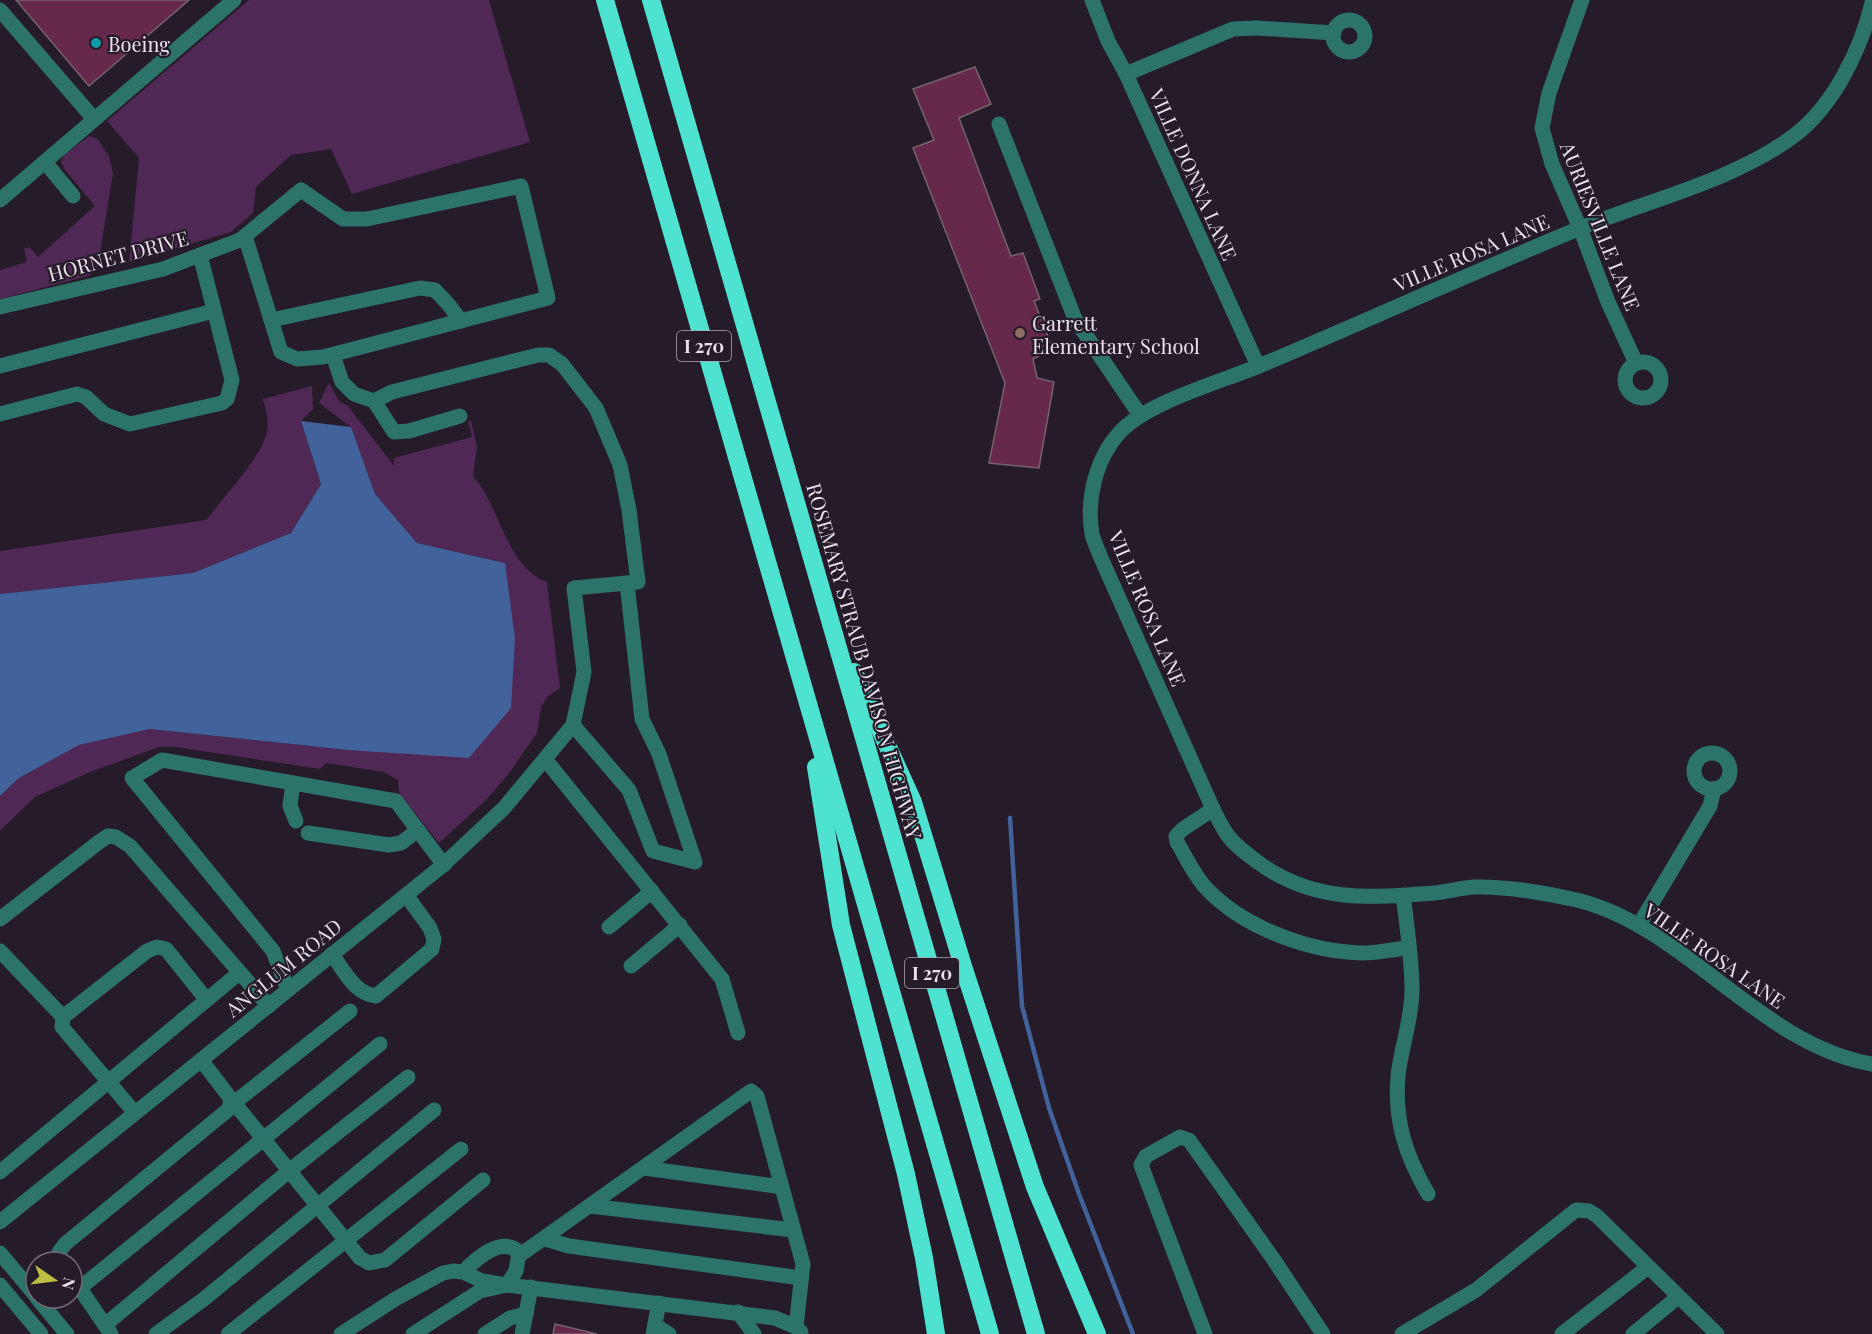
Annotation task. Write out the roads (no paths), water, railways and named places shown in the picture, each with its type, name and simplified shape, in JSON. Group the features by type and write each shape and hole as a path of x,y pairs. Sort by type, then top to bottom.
{"highway":[{"name":"I 270","path":"604,0 990,1334"},
{"name":"ROSEMARY STRAUB DAVISON HIGHWAY","path":"651,0 1036,1334"},
{"path":"826,612 913,802 966,976 1035,1186 1097,1334"},
{"path":"804,691 841,926 906,1174 924,1258 936,1334"}],"street":[{"path":"0,200 234,0"},
{"name":"VILLE DONNA LANE","path":"1092,0 1108,41 1126,75 1258,366"},
{"name":"AURIESVILLE LANE","path":"1581,0 1549,93 1542,128 1552,164 1580,228 1608,302 1636,363"},
{"name":"VILLE ROSA LANE","path":"1872,3 1866,28 1839,85 1797,134 1737,167 1661,199 1580,228 1258,366 1148,410 1119,434 1105,454 1095,480 1090,508 1092,535 1213,809 1227,834 1248,855 1275,874 1306,889 1335,894 1370,897 1436,893 1474,887 1545,893 1580,901 1639,925 1783,1028 1852,1061 1872,1064"},
{"path":"0,10 94,119"},
{"path":"1126,75 1233,29 1257,28 1334,33"},
{"path":"999,124 1075,319 1140,415"},
{"path":"45,162 73,196"},
{"name":"HORNET DRIVE","path":"0,307 163,269 240,240 301,190 342,219 367,219 521,186 548,298 460,321"},
{"path":"245,236 271,320 281,352 297,359 333,355 460,321 435,290 420,288 271,320"},
{"path":"0,414 77,394 86,397 104,414 130,424 222,403 227,399 232,380 200,255"},
{"path":"0,366 214,311"},
{"path":"333,355 342,382 354,394 374,401 394,432 409,431 460,416"},
{"path":"374,401 392,392 538,355 549,355 562,364 596,408 620,465 629,510 638,582 627,583 574,588 584,672 573,726 629,790 653,851 695,862 659,754 642,719 627,583"},
{"name":"ANGLUM ROAD","path":"0,1222 444,864 504,808 573,726"},
{"path":"546,759 722,979 738,1033"},
{"path":"288,990 273,951 132,778 162,760 396,801 444,864"},
{"path":"293,783 290,806 297,821"},
{"path":"1639,925 1710,806 1714,789"},
{"path":"1213,809 1176,836 1177,842 1206,888 1232,910 1257,926 1296,942 1363,953 1409,948"},
{"path":"308,833 389,845 401,843 418,830"},
{"path":"0,919 99,842 108,836 116,837 130,846 160,878 269,1006"},
{"path":"609,927 652,891"},
{"path":"332,954 360,991 376,996 432,949 434,939 430,927 406,895"},
{"path":"1403,895 1412,990 1410,1020 1398,1076 1398,1101 1404,1147 1428,1194"},
{"path":"631,966 680,926"},
{"path":"135,1113 62,1027 63,1017 147,951 157,947 166,949 207,999"},
{"path":"0,951 63,1017"},
{"path":"0,1172 239,973"},
{"path":"60,1250 229,1109 232,1101 350,1011"},
{"path":"84,1276 263,1140 380,1044"},
{"path":"201,1060 360,1258 369,1263 385,1260 483,1180"},
{"path":"84,1294 108,1329 289,1171 408,1077"},
{"path":"341,1334 397,1298 443,1273 453,1271 463,1272 482,1281 507,1285 775,1318 799,1331 802,1264 757,1096 751,1091 520,1255 516,1271 507,1285 480,1291 412,1334"},
{"path":"156,1334 204,1299 434,1110"},
{"path":"1205,1334 1142,1165 1146,1156 1180,1137 1189,1140 1323,1334"},
{"path":"228,1334 460,1149"},
{"path":"644,1168 782,1187"},
{"path":"590,1206 793,1230"},
{"path":"1402,1334 1476,1290 1576,1210 1589,1211 1597,1216 1717,1334"},
{"path":"545,1239 569,1246 801,1278"},
{"path":"463,1272 478,1257 490,1250 514,1248 520,1255"},
{"path":"0,1252 24,1281"},
{"path":"1562,1334 1648,1267"},
{"path":"0,1284 41,1334"},
{"path":"522,1334 531,1287"},
{"path":"1633,1334 1677,1297"},
{"path":"659,1303 654,1329 669,1334"},
{"path":"48,1310 67,1334"},
{"path":"738,1312 754,1334"},
{"path":"484,1334 510,1318 526,1314"}],"water":[{"path":"301,421 351,427 375,494 417,543 505,563 515,639 511,708 469,758 348,750 150,729 79,745 19,778 0,796 0,594 193,573 291,533 321,484"}],"waterway":[{"path":"1010,818 1022,1006 1049,1108 1079,1194 1133,1334"}],"place":[{"name":"Boeing","path":"96,43"},
{"name":"Garrett Elementary School","path":"1020,333"}]}
